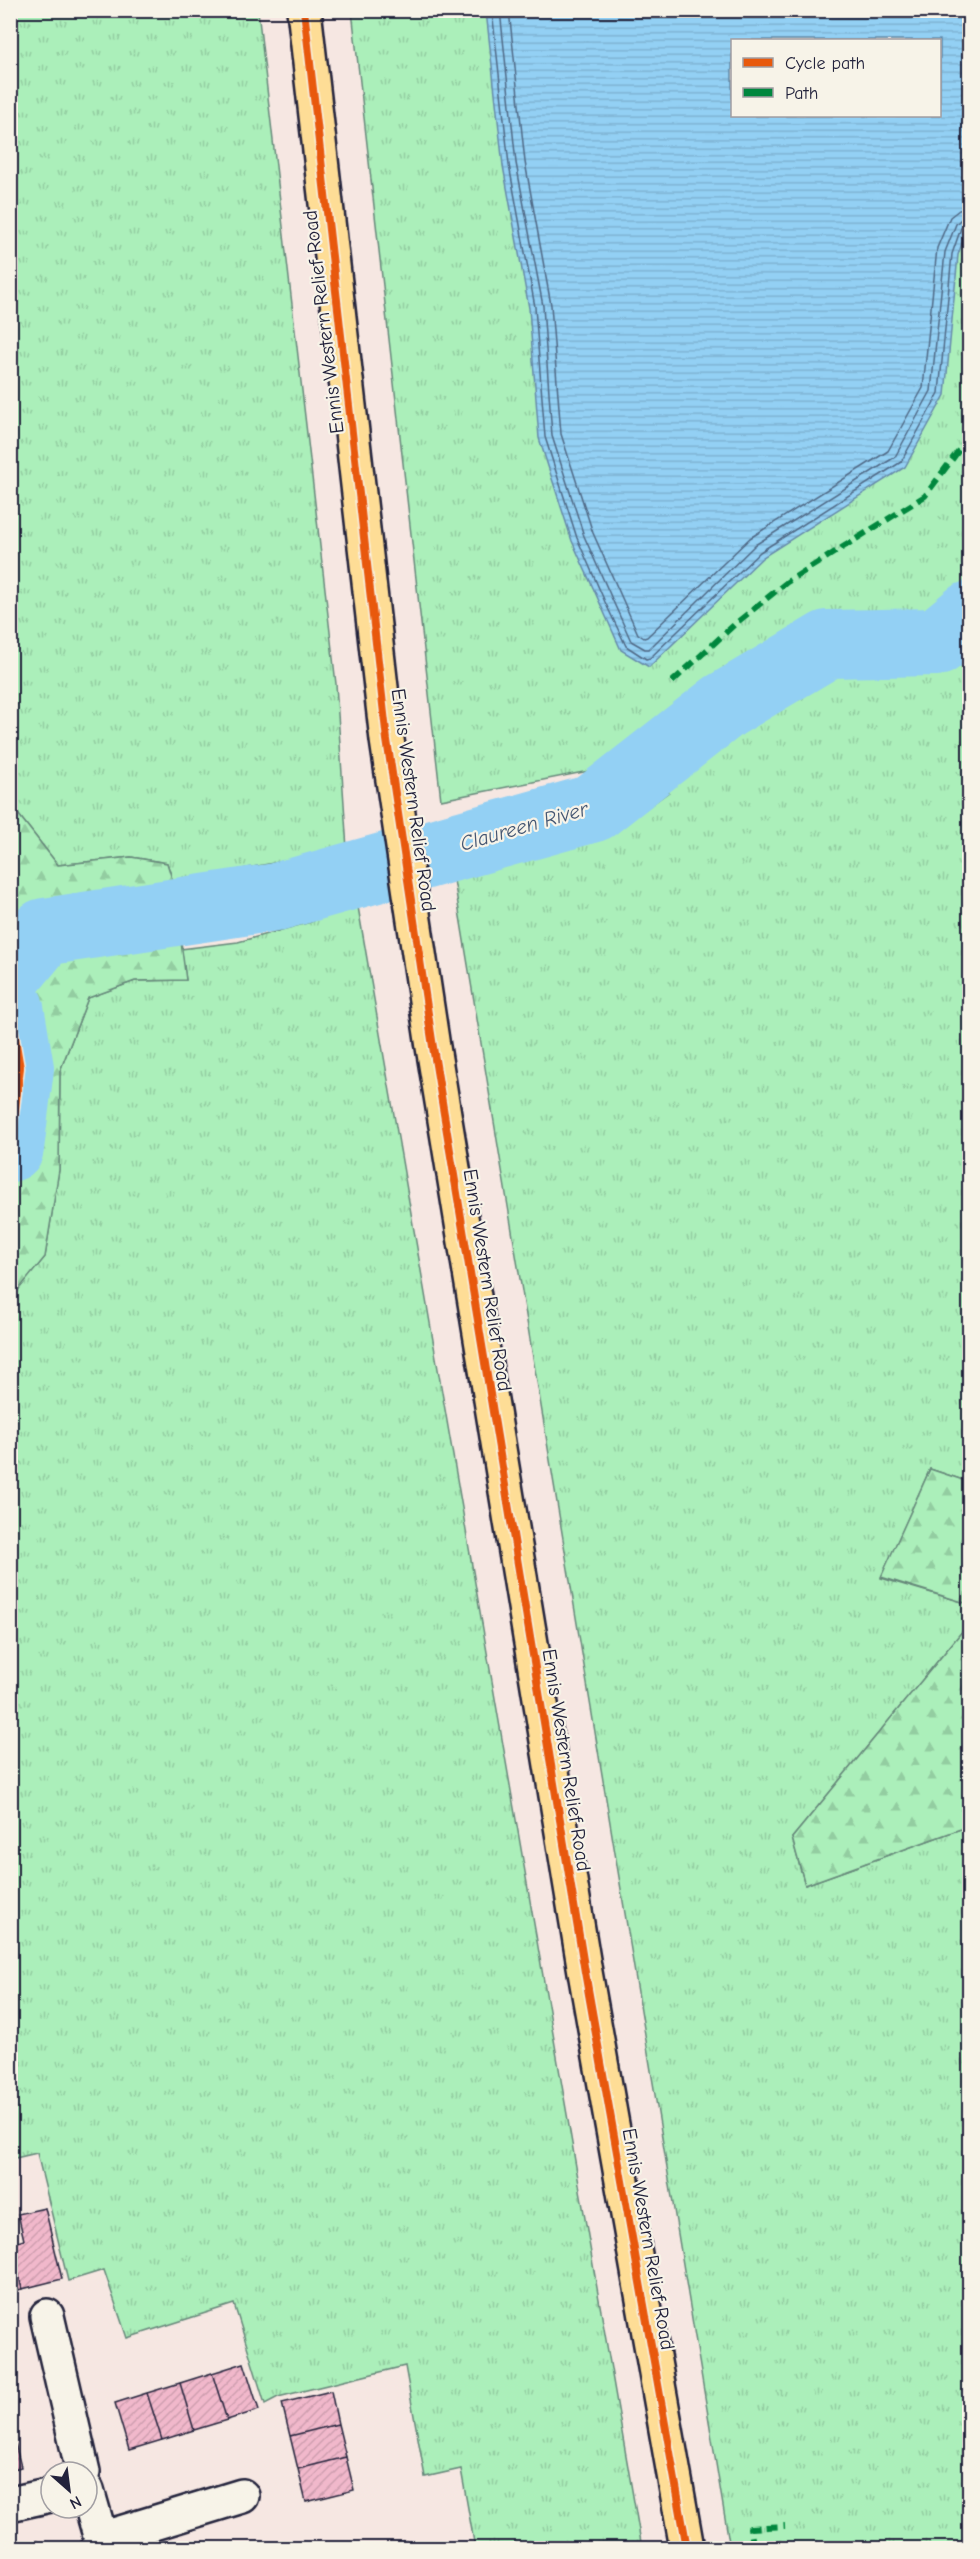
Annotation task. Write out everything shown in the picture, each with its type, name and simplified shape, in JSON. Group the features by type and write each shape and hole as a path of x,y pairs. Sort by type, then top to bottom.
{"main road":[{"name":"Ennis Western Relief Road","path":"304,10 387,740 433,1047 587,1984 687,2548"}],"street":[{"path":"47,2316 80,2460"},
{"path":"94,2520 99,2544 242,2496"},
{"path":"10,2504 39,2497"}],"green space":[{"path":"11,11 258,11 336,684 347,849 173,882 167,863 131,857 58,865 11,805"},
{"path":"352,11 969,11 969,1482 930,1469 881,1578 969,1604 969,1623 792,1838 805,1885 969,1826 969,2548 730,2548 453,874 557,852 615,831 669,792 667,736 609,767 441,800"},
{"path":"11,805 58,865 131,857 167,863 173,882 186,980 135,981 88,998 60,1071 59,1170 45,1257 11,1299"},
{"path":"357,901 642,2548 475,2548 461,2469 425,2477 405,2366 278,2397 265,2404 234,2304 127,2338 104,2270 68,2281 37,2153 11,2159 10,1299 45,1257 59,1170 60,1071 88,998 135,981 186,980 181,949 238,942 311,922"},
{"path":"930,1469 969,1482 969,1604 881,1577"},
{"path":"969,1623 969,1826 805,1885 792,1838"}],"water":[{"path":"486,11 969,11 969,223 958,255 945,395 905,467 763,557 649,667 621,650 572,541 539,438 529,308 503,166"}],"building":[{"path":"45,2208 62,2279 22,2289 11,2244 24,2240 18,2214"},
{"path":"10,2244 22,2289 10,2292"},
{"path":"244,2363 259,2410 227,2420 212,2373"},
{"path":"212,2373 227,2420 194,2430 180,2383"},
{"path":"180,2383 194,2430 162,2440 147,2393"},
{"path":"331,2391 338,2424 290,2436 282,2403"},
{"path":"147,2393 162,2440 129,2450 115,2403"},
{"path":"338,2424 346,2457 298,2469 290,2436"},
{"path":"10,2435 13,2435 21,2467 10,2470"},
{"path":"346,2457 354,2490 306,2502 298,2469"},
{"path":"38,2541 40,2548 10,2548"},
{"path":"406,2541 408,2548 376,2548"}],"waterway":[{"name":"Claureen River","path":"10,973 44,932 276,897 594,808 724,706 828,644 937,642 970,615"},
{"name":"Claureen River","path":"10,1008 20,1068 10,1148"}],"marked path":[{"path":"672,682 735,624 787,582 925,496 970,435"},
{"path":"754,2548 750,2528 785,2526"}],"cycle path":[{"path":"304,10 387,740 433,1047 585,1972 687,2548"},
{"path":"10,1008 20,1068 10,1148"}]}
